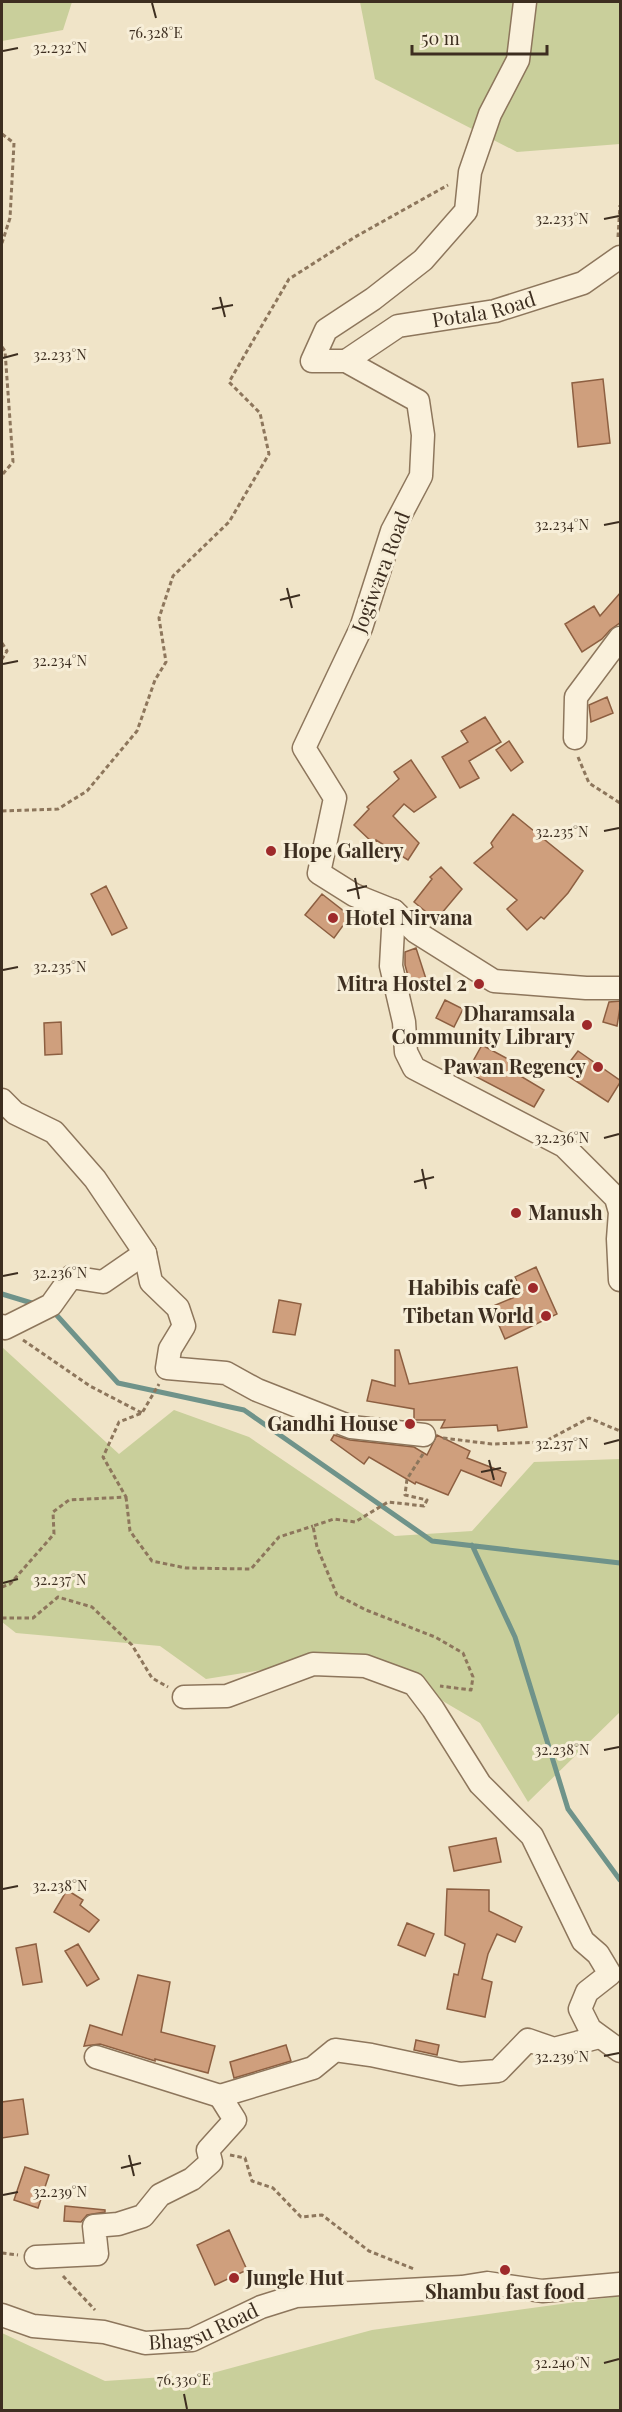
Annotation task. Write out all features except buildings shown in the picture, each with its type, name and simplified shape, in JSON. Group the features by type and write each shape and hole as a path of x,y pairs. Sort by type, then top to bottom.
{"street":[{"name":"Jogiwara Road","path":"525,2 518,60 490,114 470,172 466,211 423,260 373,299 326,330 312,361 346,361 418,401 423,435 421,476 392,531 361,628 304,748 335,798 319,873 354,895 394,911 416,933 494,981 586,988 621,988"},
{"name":"Potala Road","path":"346,361 398,326 495,311 583,283 619,258"},
{"path":"575,738 576,697 621,638"},
{"path":"394,911 391,966 404,1022 406,1052 414,1068 564,1146 616,1198 620,1212 618,1239 621,1280"},
{"path":"2,1100 15,1113 54,1132 94,1179 145,1253 151,1282 178,1308 184,1326 170,1349 167,1368 226,1373 257,1390 351,1427 428,1436"},
{"path":"3,1327 51,1305 70,1277 103,1282 145,1253"},
{"path":"184,1697 227,1695 313,1665 365,1666 414,1684 433,1708 480,1784 532,1836 583,1941 598,1954 610,1974 586,1992 580,2009 590,2029 621,2051"},
{"path":"96,2057 220,2096 313,2068 335,2050 460,2074 498,2071 528,2040 554,2049 599,2037"},
{"path":"36,2257 97,2253 94,2226 118,2223 143,2216 160,2195 192,2179 211,2162 208,2150 235,2120 220,2096"},
{"name":"Bhagsu Road","path":"2,2314 33,2326 104,2332 145,2343 192,2340 261,2307 296,2296 462,2287 487,2283 542,2291 621,2284"}],"path":[{"path":"2,134 14,143 10,218 2,243"},
{"path":"2,811 58,809 87,791 136,731 155,680 166,662 159,618 173,576 229,522 269,454 260,413 229,382 289,279 355,237 425,200 470,172"},
{"path":"619,258 621,206"},
{"path":"2,347 5,351 13,462 2,475"},
{"path":"2,643 7,651 2,659"},
{"path":"575,738 580,765 589,783 621,803"},
{"path":"3,1327 90,1386 142,1413"},
{"path":"158,1387 142,1413 119,1422 103,1457 126,1497 130,1531 152,1561 186,1568 251,1569 279,1537 334,1519 355,1522 388,1502 424,1506 427,1500 405,1495 407,1479 428,1436 492,1444 544,1442 589,1418 621,1431"},
{"path":"2,1587 10,1584 54,1534 52,1512 69,1500 126,1497"},
{"path":"313,1526 317,1547 337,1595 366,1610 435,1637 463,1653 473,1677 471,1690 414,1684"},
{"path":"2,1618 33,1618 58,1597 92,1607 132,1645 152,1678 184,1697"},
{"path":"208,2150 245,2158 252,2181 273,2188 301,2217 322,2215 369,2252 421,2271"},
{"path":"36,2257 68,2280 97,2312"}],"green space":[{"path":"2,2 72,2 63,30 2,41"},
{"path":"360,2 620,2 620,144 517,152 375,79"},
{"path":"2,1347 119,1454 174,1410 249,1437 395,1536 472,1531 534,1462 620,1459 620,1712 528,1802 480,1723 363,1654 206,1679 160,1646 16,1633 2,1622"},
{"path":"620,2296 620,2410 2,2410 2,2333 105,2381 209,2374 372,2330"}],"waterway":[{"path":"2,1294 35,1304"},
{"path":"52,1310 118,1383 244,1410 432,1541 620,1563"},
{"path":"472,1545 515,1637 568,1809 620,1880"}],"place":[{"name":"Hope Gallery","path":"271,851"},
{"name":"Hotel Nirvana","path":"333,918"},
{"name":"Mitra Hostel 2","path":"479,984"},
{"name":"Dharamsala Community Library","path":"587,1025"},
{"name":"Pawan Regency","path":"598,1067"},
{"name":"Manush","path":"516,1213"},
{"name":"Habibis cafe","path":"533,1288"},
{"name":"Tibetan World","path":"546,1316"},
{"name":"Gandhi House","path":"410,1424"},
{"name":"Shambu fast food","path":"505,2270"},
{"name":"Jungle Hut","path":"234,2278"}]}
